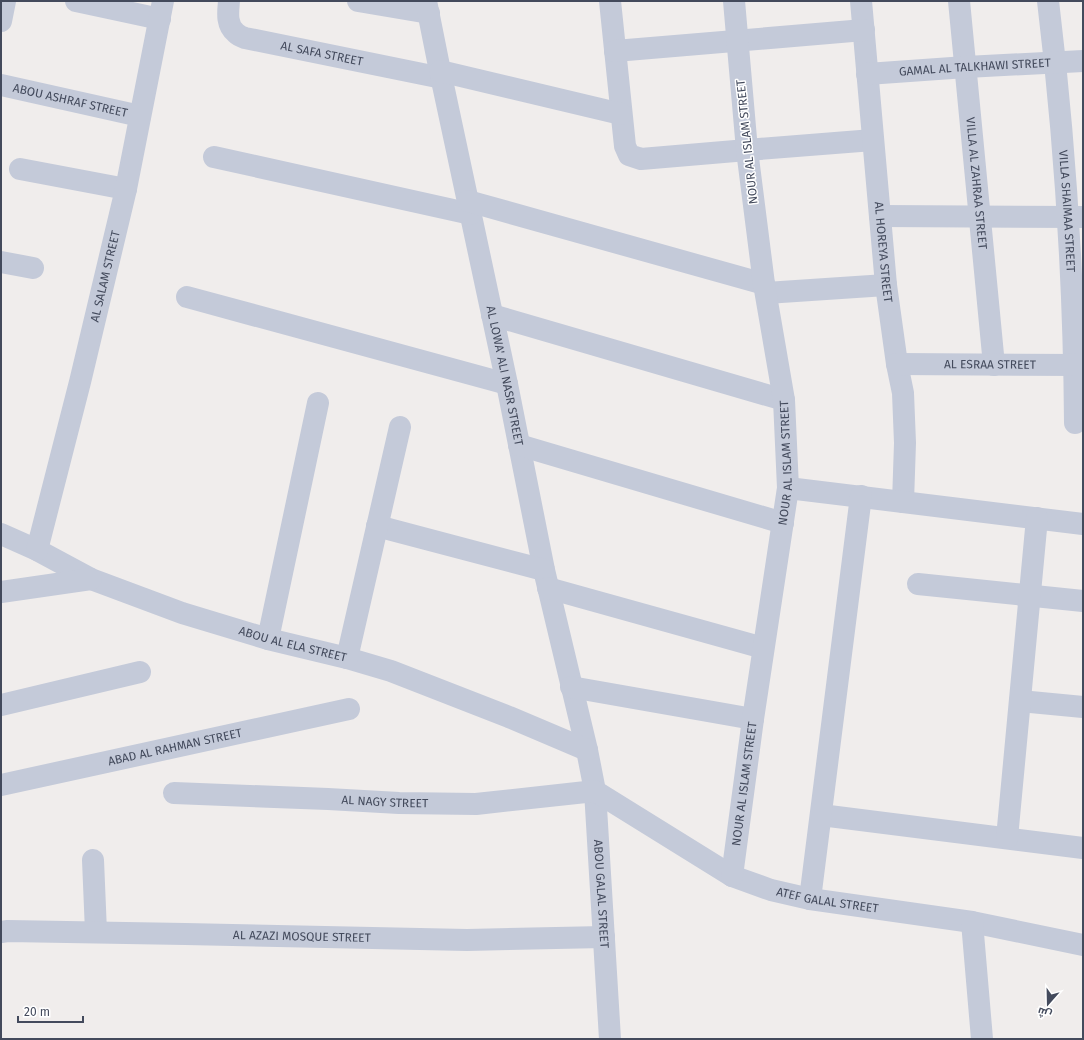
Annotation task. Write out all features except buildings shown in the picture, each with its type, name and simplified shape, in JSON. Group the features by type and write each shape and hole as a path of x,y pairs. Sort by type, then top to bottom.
{"street":[{"path":"1,21 5,1"},
{"path":"76,1 161,10"},
{"name":"AL SAFA STREET","path":"229,1 228,15 230,25 236,33 245,38 441,75 622,114"},
{"path":"358,1 428,7"},
{"path":"610,1 625,146 629,155 641,159 873,140"},
{"name":"NOUR AL ISLAM STREET","path":"732,876 763,648 788,488 784,400 765,289 747,150 734,1"},
{"name":"AL HOREYA STREET","path":"861,1 886,285 897,364 903,393 905,443 903,502"},
{"name":"VILLA AL ZAHRAA STREET","path":"960,1 994,365"},
{"name":"VILLA SHAIMAA STREET","path":"1048,1 1076,217 1072,291 1079,365 1075,423"},
{"name":"AL LOWA' ALI NASR STREET","path":"428,7 441,75 507,384 546,579 587,750"},
{"name":"AL SALAM STREET","path":"37,550 80,382 126,189 161,10"},
{"path":"615,51 864,30"},
{"name":"GAMAL AL TALKHAWI STREET","path":"867,74 1083,61"},
{"name":"ABOU ASHRAF STREET","path":"1,85 140,116"},
{"path":"214,157 469,207 765,289 886,285"},
{"path":"20,169 126,189"},
{"path":"880,216 1076,217"},
{"path":"1,262 34,268"},
{"path":"187,297 507,384"},
{"path":"492,315 784,400"},
{"name":"AL ESRAA STREET","path":"897,364 1079,365"},
{"path":"268,639 318,403"},
{"path":"347,658 400,427"},
{"path":"519,445 783,523"},
{"path":"788,488 1083,524"},
{"path":"810,899 861,496"},
{"path":"1008,838 1037,518"},
{"path":"377,526 763,648"},
{"name":"ABOU AL ELA STREET","path":"1,534 37,550 92,579 182,613 268,639 347,658 391,672 509,717 587,750"},
{"path":"1,592 92,579"},
{"path":"918,584 1083,601"},
{"path":"1,704 140,672"},
{"path":"571,687 753,719"},
{"path":"1020,701 1083,707"},
{"name":"ABAD AL RAHMAN STREET","path":"1,785 349,709"},
{"name":"ABOU GALAL STREET","path":"587,750 595,791 610,1039"},
{"name":"ATEF GALAL STREET","path":"595,791 732,876 770,890 810,899 972,922 1083,946"},
{"name":"AL NAGY STREET","path":"174,794 399,803 476,804 595,791"},
{"path":"821,815 1083,848"},
{"path":"93,860 96,932"},
{"path":"972,922 982,1039"},
{"name":"AL AZAZI MOSQUE STREET","path":"1,932 96,932 467,940 604,937"}]}
